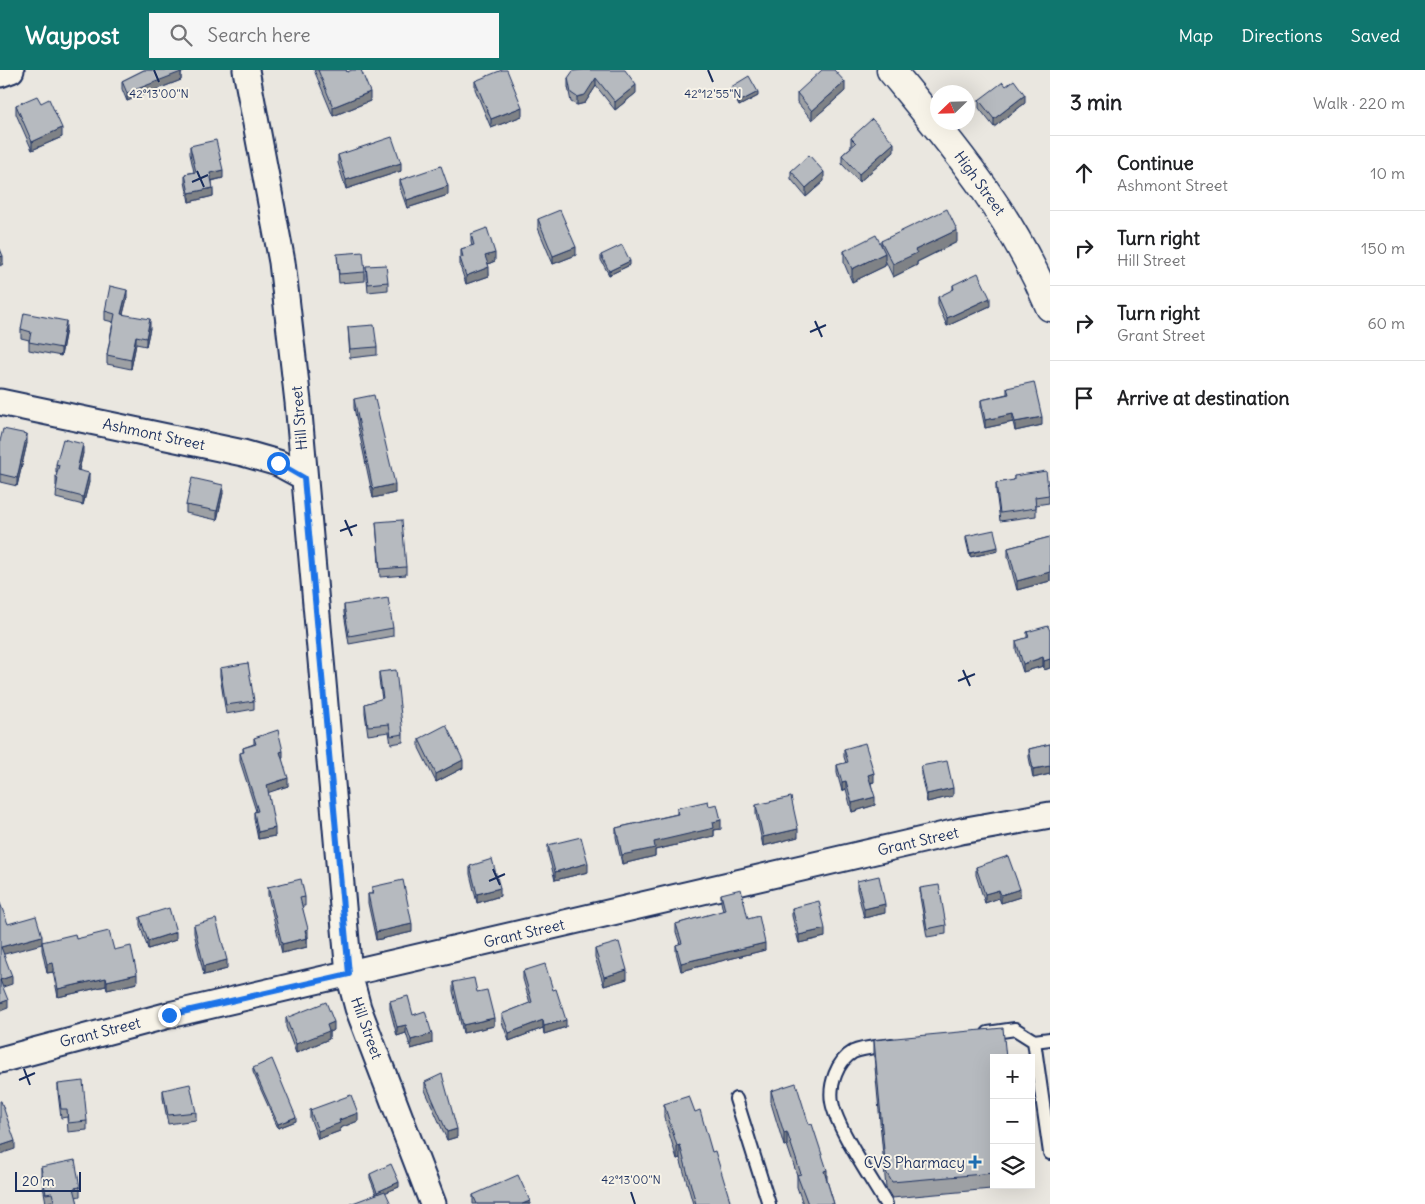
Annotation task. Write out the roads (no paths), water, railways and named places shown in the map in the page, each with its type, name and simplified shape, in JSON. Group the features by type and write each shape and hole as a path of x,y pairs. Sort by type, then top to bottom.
{"main road":[{"name":"High Street","path":"891,70 964,159 995,202 1016,236 1050,307"}],"street":[{"path":"0,74 11,70"},
{"name":"Hill Street","path":"246,70 282,262 298,402 349,974 358,1008 432,1204"},
{"name":"Ashmont Street","path":"1,399 243,453 278,463 304,478"},
{"name":"Grant Street","path":"0,1060 169,1015 962,831 1050,815"}],"lane":[{"path":"978,1034 1015,1029 1034,1041 1050,1039"},
{"path":"1034,1041 1050,1153"},
{"path":"886,1204 842,1130 832,1102 833,1079 842,1062 854,1052 903,1044"},
{"path":"736,1099 769,1204"}],"place":[{"name":"CVS Pharmacy","path":"975,1162"}]}
